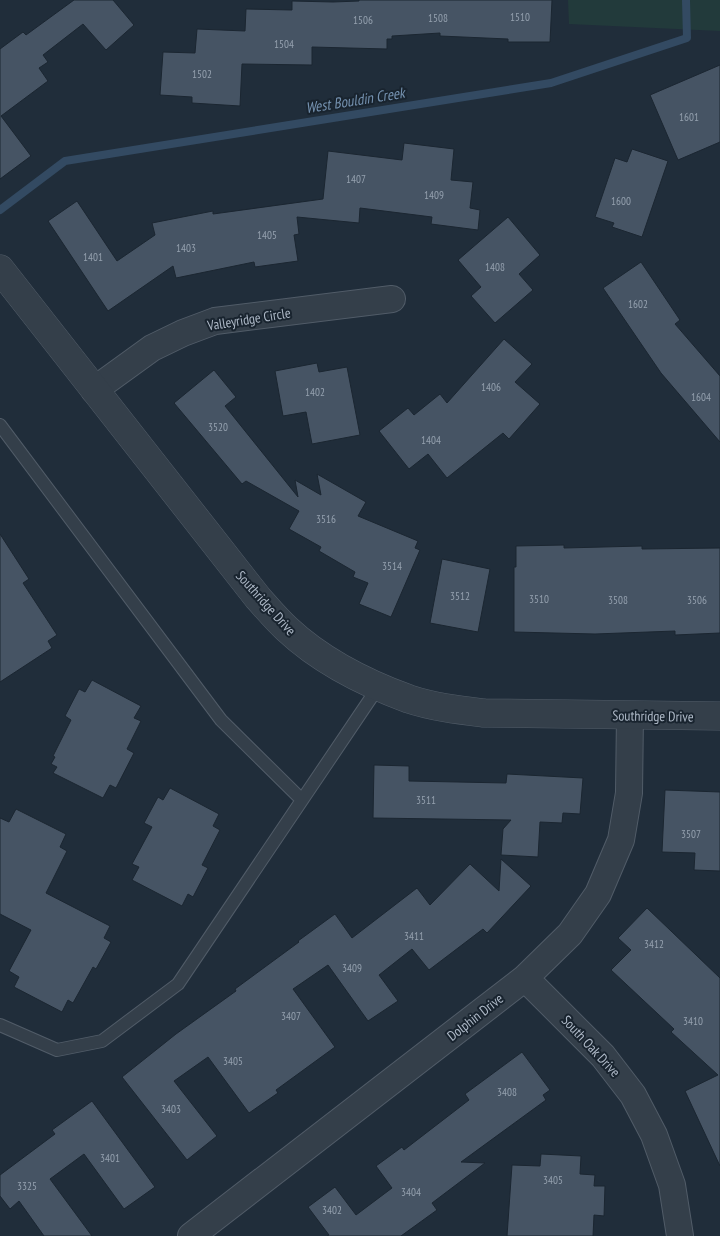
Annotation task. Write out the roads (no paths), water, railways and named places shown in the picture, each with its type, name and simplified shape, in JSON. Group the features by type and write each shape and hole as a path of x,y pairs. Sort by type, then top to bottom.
{"street":[{"name":"Southridge Drive","path":"4,280 94,390 258,598 287,629 315,652 379,686 410,699 448,708 484,713 720,716"},
{"name":"Valleyridge Circle","path":"94,390 152,348 183,333 215,321 392,299"},
{"name":"Dolphin Drive","path":"191,1236 525,978 570,934 598,894 621,840 629,792 630,715"},
{"name":"South Oak Drive","path":"525,978 604,1056 633,1095 654,1135 672,1185 680,1236"}],"lane":[{"path":"0,425 221,720 302,800"},
{"path":"0,1024 57,1050 102,1041 178,984 379,686"}],"waterway":[{"name":"West Bouldin Creek","path":"0,210 65,161 551,83 687,38 686,0"}]}
